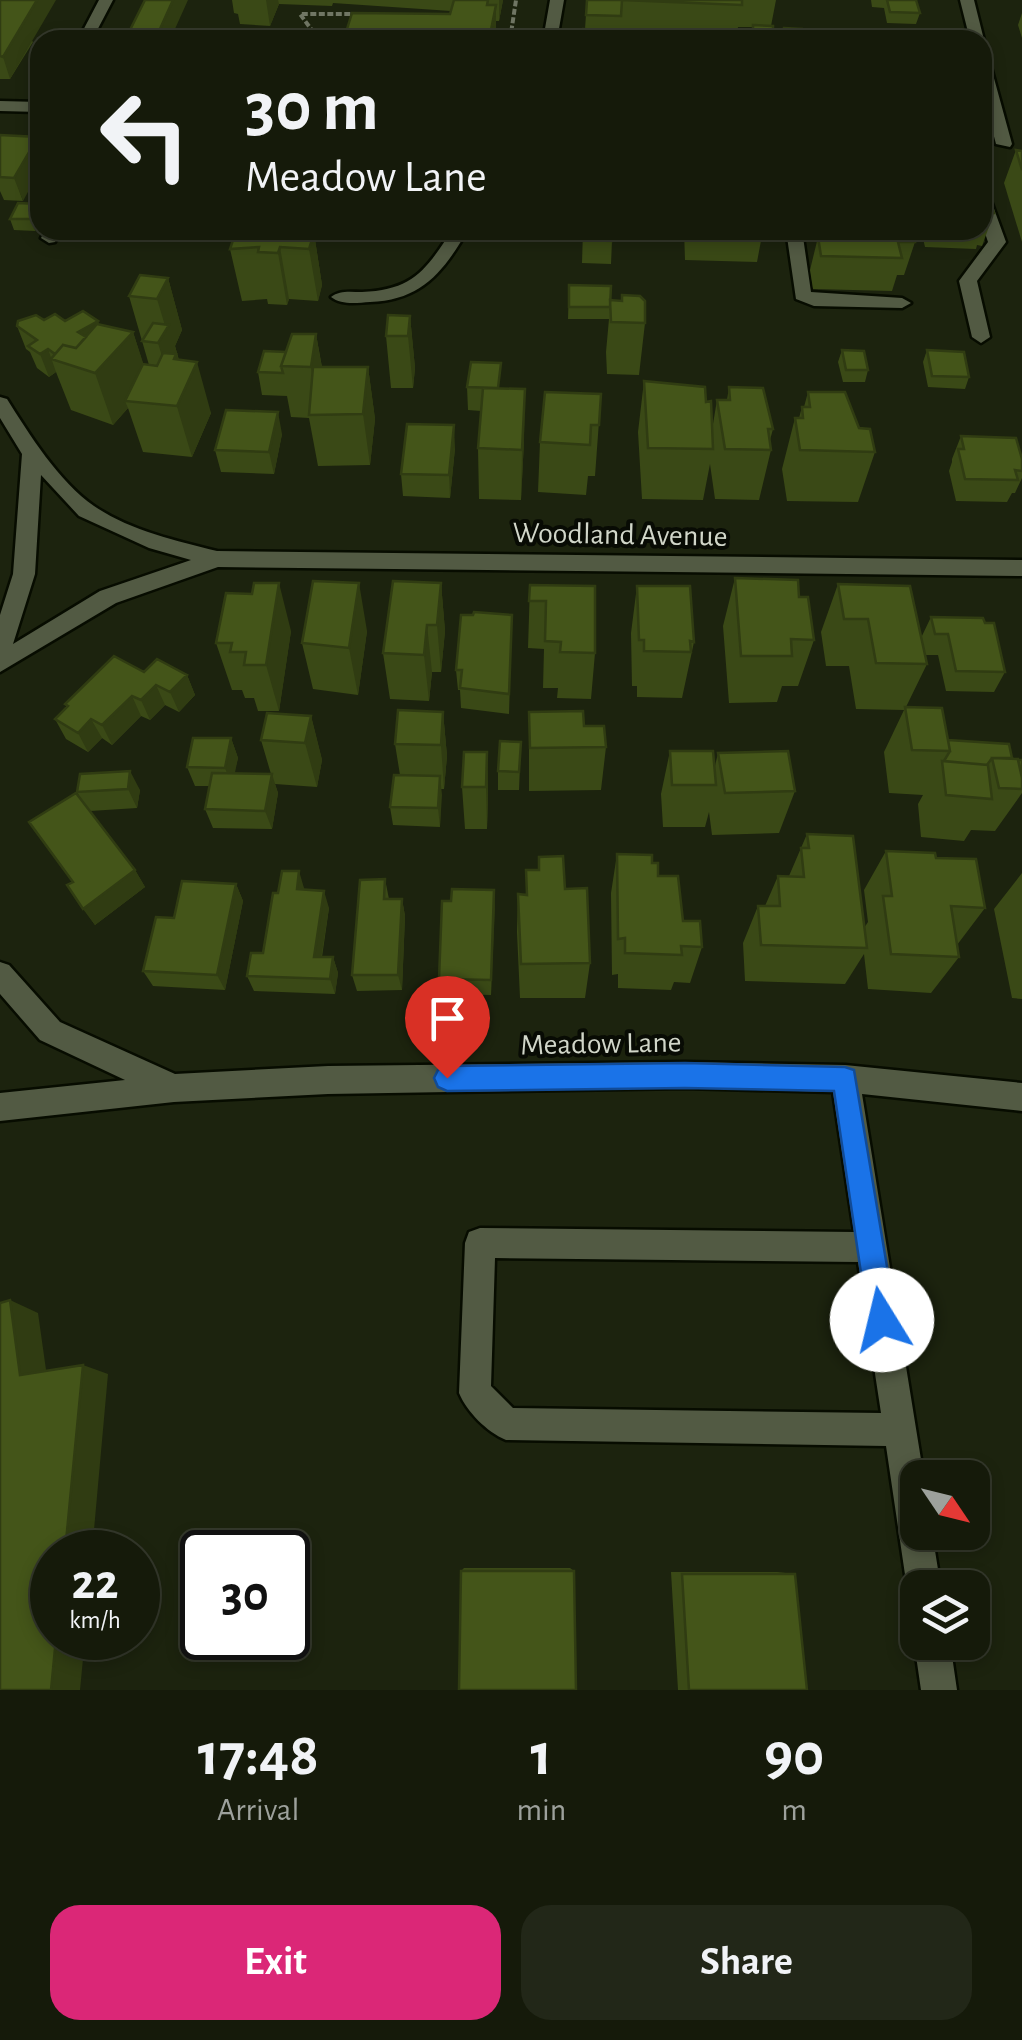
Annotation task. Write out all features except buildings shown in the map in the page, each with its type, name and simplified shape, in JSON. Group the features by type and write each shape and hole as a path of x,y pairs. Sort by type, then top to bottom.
{"street":[{"path":"90,30 106,0"},
{"path":"552,30 557,0"},
{"path":"967,0 974,30"},
{"path":"992,98 1004,144"},
{"path":"0,106 30,107"},
{"path":"992,144 1022,145"},
{"path":"981,337 968,281 997,242 992,227"},
{"path":"340,298 388,298 415,290 438,266 454,240"},
{"path":"795,240 802,295 814,300 902,304"},
{"name":"Woodland Avenue","path":"0,402 32,454 86,511 156,542 217,559 1022,568"},
{"path":"0,649 24,574 32,454"},
{"name":"Woodland Avenue","path":"0,663 108,597 217,559"},
{"path":"0,974 50,1031 174,1088"},
{"name":"Meadow Lane","path":"0,1107 174,1088 328,1080 526,1077 845,1079 1022,1098"},
{"path":"845,1079 921,1570"},
{"path":"871,1247 480,1243 476,1393 506,1424 899,1430"},
{"path":"935,1660 940,1690"}],"path":[{"path":"512,30 516,0"},
{"path":"312,30 300,14 360,14"}],"route":[{"path":"447,1078 685,1075 845,1079 882,1320"}]}
